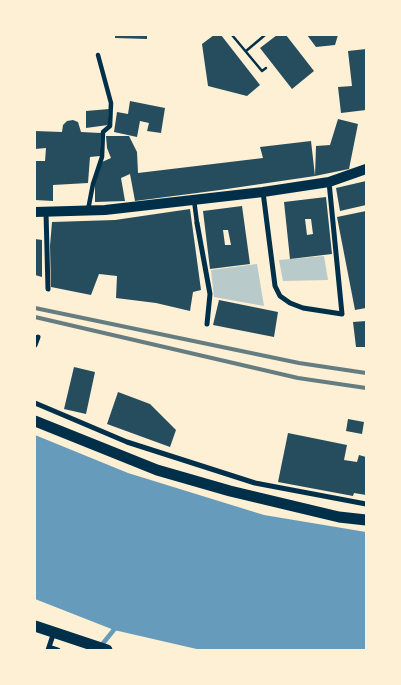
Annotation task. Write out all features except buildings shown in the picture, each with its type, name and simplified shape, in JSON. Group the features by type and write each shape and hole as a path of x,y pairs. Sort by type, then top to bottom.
{"main road":[{"path":"40,212 88,211 263,192 329,182 366,169"},
{"path":"35,422 157,470 230,492 339,517 366,520"},
{"path":"35,626 107,650"}],"street":[{"path":"88,211 93,184 102,157 103,132 110,126 111,103 98,55"},
{"path":"263,192 274,286 280,296 290,303 303,308 342,314 329,182"},
{"path":"194,200 210,294 207,324"},
{"path":"40,212 48,289"},
{"path":"35,345 38,337"},
{"path":"35,403 128,442 256,483 366,504"},
{"path":"54,632 49,648 58,650"}],"path":[{"path":"232,35 262,71 266,68"},
{"path":"246,51 265,35"}],"shaded area":[{"path":"324,256 328,280 283,281 279,260"},
{"path":"257,264 264,306 214,297 211,270"}],"water":[{"path":"35,435 128,473 264,515 366,532 366,650 201,650 114,630 35,599"}],"waterway":[{"path":"100,647 117,626"}],"railway":[{"path":"35,308 299,363 366,373"},
{"path":"35,317 298,378 366,388"}]}
